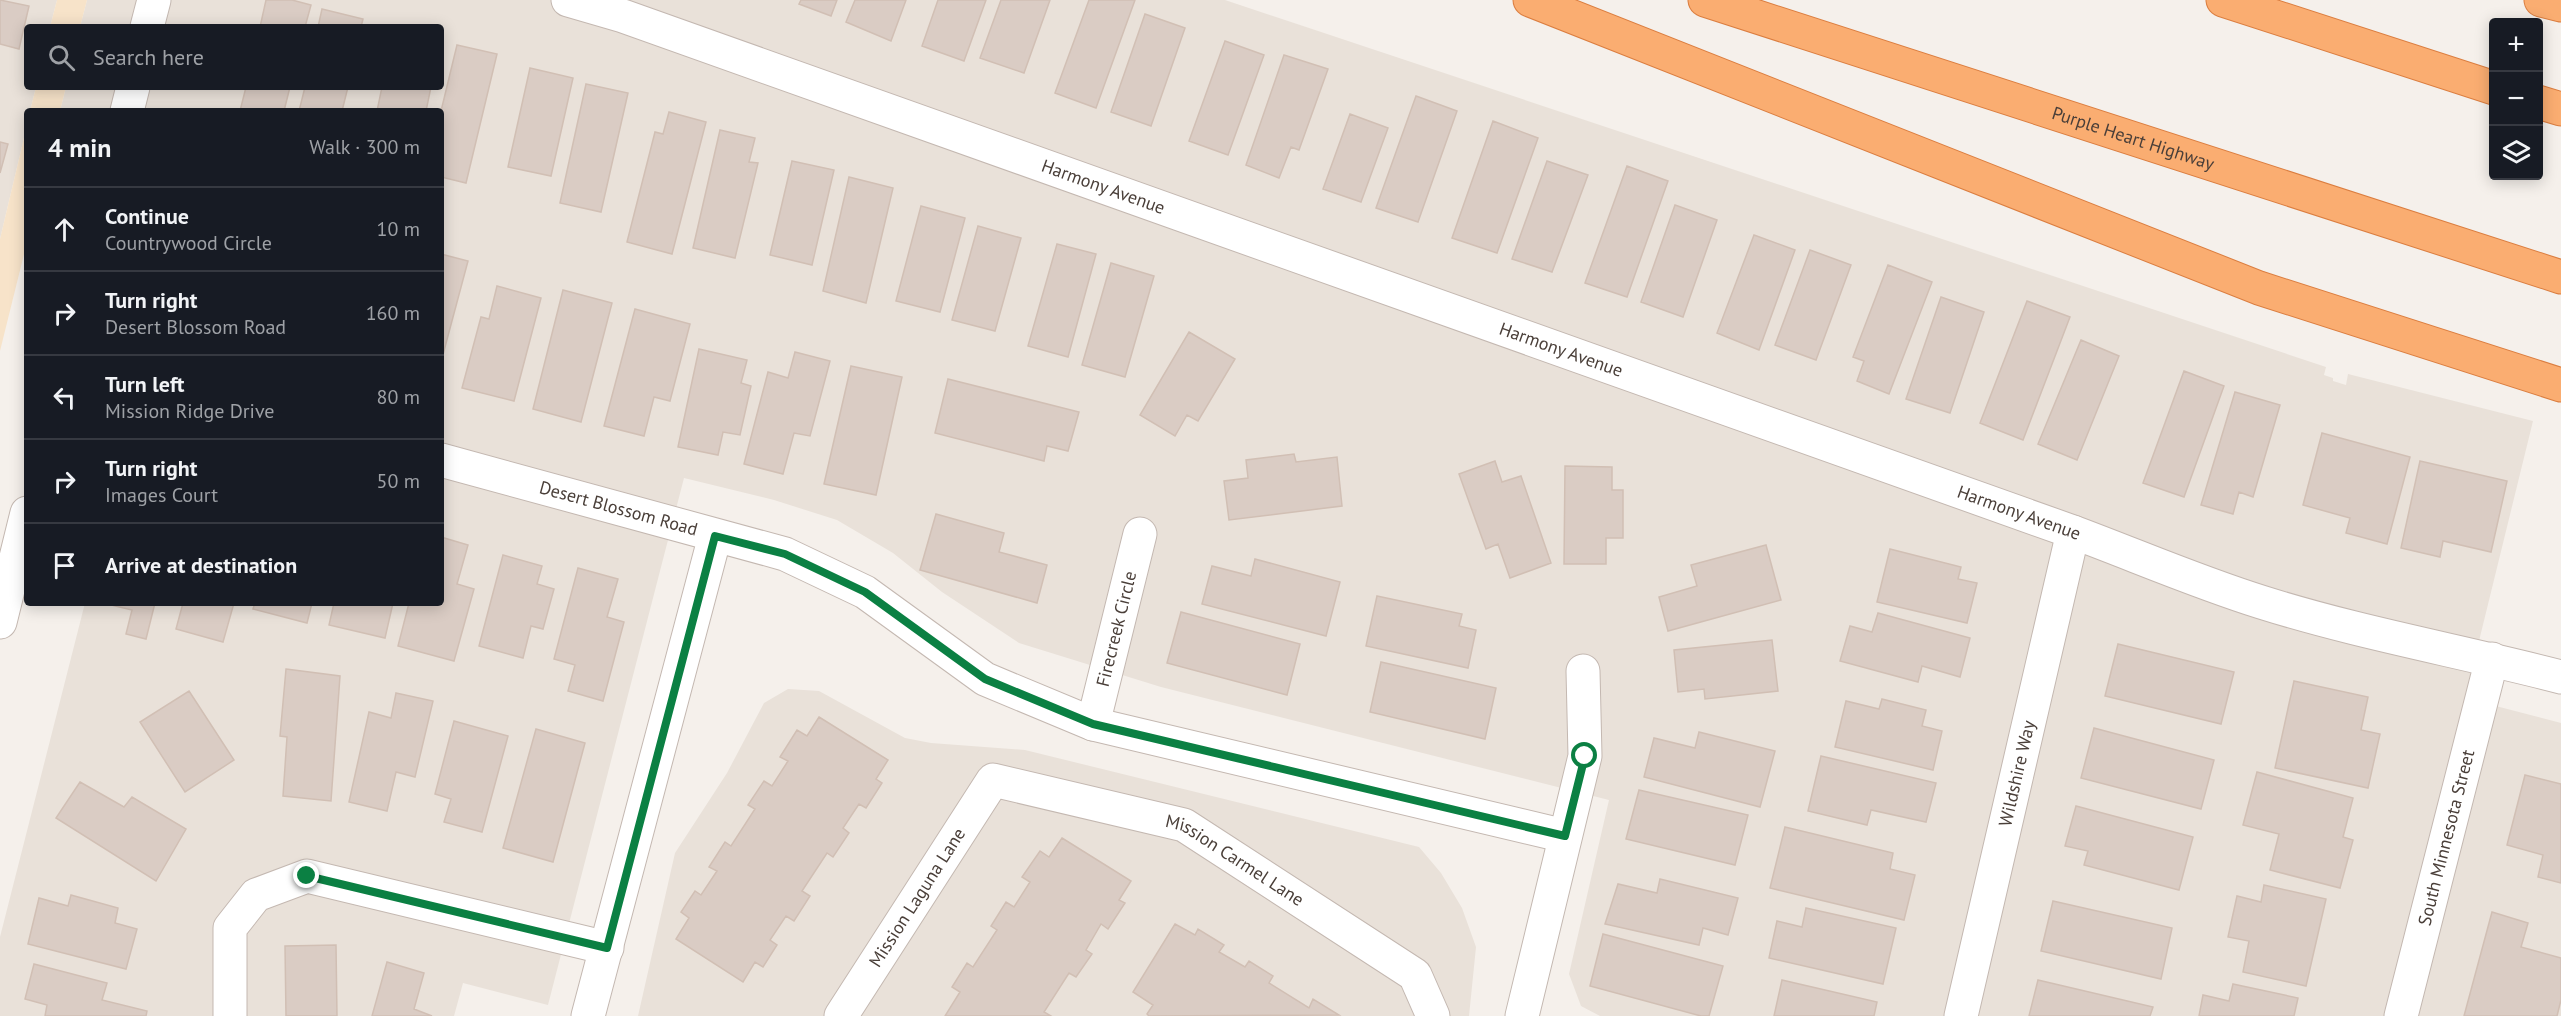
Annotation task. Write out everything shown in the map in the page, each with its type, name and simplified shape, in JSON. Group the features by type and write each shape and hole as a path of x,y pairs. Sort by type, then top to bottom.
{"highway":[{"path":"1530,0 2259,288 2561,385"},
{"name":"Purple Heart Highway","path":"1705,0 2561,277"},
{"path":"2223,0 2489,87"},
{"path":"2541,0 2561,5"},
{"path":"2543,104 2561,110"}],"street":[{"path":"148,24 154,0"},
{"name":"Harmony Avenue","path":"568,0 623,16 2073,532 2259,602 2447,651 2492,659 2561,677"},
{"path":"128,108 132,90"},
{"name":"Desert Blossom Road","path":"444,461 785,554 865,592 985,679 1093,724 1565,836"},
{"path":"0,622 24,525"},
{"name":"Wildshire Way","path":"1961,1016 2073,532"},
{"name":"Firecreek Circle","path":"1093,724 1140,534"},
{"path":"588,1016 715,536"},
{"name":"South Minnesota Street","path":"2401,1016 2492,659"},
{"path":"1522,1016 1585,756 1583,671"},
{"name":"Mission Laguna Lane","path":"841,1016 993,780"},
{"name":"Mission Carmel Lane","path":"993,780 1184,825 1415,975 1433,1016"},
{"path":"230,1016 230,928 256,895 307,876 607,948"}],"shaded area":[{"path":"0,0 57,0 51,24 24,24 24,90 35,90 31,108 24,108 24,138 0,239"},
{"path":"87,0 1225,0 2326,367 2324,375 2333,378 2333,381 2346,385 2348,374 2533,421 2465,698 2561,723 2561,1016 1600,1016 1581,1006 1569,974 1609,800 1161,687 1019,643 942,592 893,553 837,520 774,500 684,478 548,1005 463,983 454,1016 0,1016 0,937 84,606 444,606 444,108 61,108 65,90 444,90 444,24 81,24"},
{"path":"788,689 819,691 905,738 931,743 1025,750 1419,847 1441,873 1462,908 1476,947 1469,1016 638,1016 675,853 727,773 764,703"}],"sand":[{"path":"57,0 87,0 81,24 51,24"},
{"path":"35,90 65,90 61,108 31,108"},
{"path":"24,138 24,254 0,351 0,239"}],"building":[{"path":"0,0 29,6 19,49 0,44"},
{"path":"266,0 292,0 311,5 306,24 261,24"},
{"path":"801,0 837,0 831,16 799,4"},
{"path":"855,0 906,0 891,41 846,22"},
{"path":"938,0 986,0 964,61 922,46"},
{"path":"1001,0 1050,0 1024,73 980,58"},
{"path":"1089,0 1135,0 1096,108 1055,93"},
{"path":"322,9 363,19 362,24 319,24"},
{"path":"1145,14 1185,28 1151,126 1111,112"},
{"path":"1225,41 1264,55 1228,155 1189,141"},
{"path":"457,45 497,54 466,183 444,178 444,108 442,108"},
{"path":"1284,55 1328,69 1299,150 1291,147 1279,178 1246,165"},
{"path":"530,68 573,78 551,176 508,167"},
{"path":"586,84 628,93 601,212 560,203"},
{"path":"245,90 289,90 285,108 241,108"},
{"path":"304,90 347,90 343,108 300,108"},
{"path":"381,90 430,90 427,108 378,108"},
{"path":"1416,96 1457,111 1418,222 1376,208"},
{"path":"669,112 706,122 672,254 627,242 655,132 663,134"},
{"path":"1350,114 1388,128 1361,202 1323,189"},
{"path":"1493,121 1538,138 1497,253 1452,238"},
{"path":"720,130 755,138 749,162 758,163 735,258 693,248"},
{"path":"0,142 8,144 0,173"},
{"path":"792,161 834,170 812,265 770,255"},
{"path":"1547,161 1588,175 1552,272 1512,259"},
{"path":"1627,166 1668,181 1627,297 1585,283"},
{"path":"849,177 893,188 866,303 823,291"},
{"path":"1675,205 1717,220 1683,317 1641,302"},
{"path":"921,206 965,218 940,312 896,301"},
{"path":"978,226 1021,238 995,331 952,320"},
{"path":"1754,235 1795,250 1759,350 1717,333"},
{"path":"1057,244 1096,254 1068,357 1028,346"},
{"path":"1810,250 1851,265 1816,360 1775,345"},
{"path":"444,255 468,261 444,351"},
{"path":"1111,263 1154,276 1125,377 1082,365"},
{"path":"1888,265 1932,282 1889,394 1857,381 1864,361 1853,357"},
{"path":"497,286 541,298 514,401 462,388 481,317 489,319"},
{"path":"563,290 612,303 581,422 533,409"},
{"path":"1941,297 1984,312 1950,413 1906,399"},
{"path":"2027,301 2070,317 2023,440 1980,423"},
{"path":"635,309 690,324 670,401 654,397 644,436 604,426"},
{"path":"1189,332 1235,359 1198,421 1187,415 1175,436 1140,415"},
{"path":"2081,340 2119,356 2077,460 2038,444"},
{"path":"699,349 747,360 741,383 751,386 740,435 723,432 718,455 678,447"},
{"path":"795,352 830,361 810,436 794,433 783,474 744,464 768,372 788,378"},
{"path":"851,366 902,377 876,495 824,484"},
{"path":"2184,371 2224,386 2184,497 2143,483"},
{"path":"948,379 1079,412 1068,451 1047,446 1044,461 935,433"},
{"path":"2235,392 2280,405 2253,497 2239,492 2233,514 2201,505"},
{"path":"2322,433 2410,457 2387,544 2346,533 2350,518 2303,505"},
{"path":"1294,454 1296,462 1337,457 1342,506 1229,520 1224,481 1248,478 1246,460"},
{"path":"1495,461 1502,482 1521,476 1551,563 1510,578 1498,544 1486,549 1459,474"},
{"path":"2420,461 2507,481 2491,552 2443,541 2440,557 2401,548"},
{"path":"1565,466 1612,467 1612,490 1623,490 1623,538 1606,538 1606,564 1564,564"},
{"path":"936,514 1004,533 999,552 1047,565 1037,603 920,570"},
{"path":"444,538 468,545 457,584 474,589 454,661 398,646 408,606 444,606"},
{"path":"1766,545 1781,600 1668,631 1659,597 1697,586 1691,565"},
{"path":"1890,549 1961,567 1958,579 1977,583 1967,623 1877,602"},
{"path":"503,555 542,566 537,584 554,589 543,629 531,626 523,658 479,646"},
{"path":"1255,559 1340,582 1326,636 1202,604 1212,566 1251,576"},
{"path":"578,568 618,579 607,617 624,622 603,701 568,691 575,665 554,659"},
{"path":"1377,596 1462,614 1459,626 1476,630 1468,668 1366,646"},
{"path":"115,606 154,606 146,639 126,634 132,610"},
{"path":"182,606 233,606 223,642 176,629"},
{"path":"254,606 311,606 307,623 253,609"},
{"path":"333,606 392,606 385,638 329,625"},
{"path":"1181,612 1300,644 1287,695 1167,663"},
{"path":"1878,613 1970,638 1960,677 1922,666 1918,682 1840,661 1850,626 1872,632"},
{"path":"1772,640 1778,691 1705,699 1704,689 1678,692 1674,650"},
{"path":"2118,644 2234,672 2221,724 2105,696"},
{"path":"1381,662 1496,688 1485,739 1370,712"},
{"path":"286,669 340,676 331,801 283,796 287,737 280,736"},
{"path":"2294,681 2368,697 2361,730 2380,734 2368,788 2275,768"},
{"path":"189,691 234,760 185,792 140,722"},
{"path":"396,693 433,701 415,777 396,772 387,811 349,802 369,712 391,718"},
{"path":"1882,699 1926,710 1922,726 1942,731 1933,770 1835,747 1846,701 1879,709"},
{"path":"819,717 888,760 876,779 882,783 866,808 859,804 843,828 849,833 833,857 827,853 802,891 810,896 794,921 786,916 770,940 777,945 763,967 755,962 743,982 676,939 689,918 681,912 695,891 701,895 717,871 709,867 725,842 731,846 755,809 748,805 764,781 772,786 788,761 780,757 797,730 807,736"},
{"path":"454,721 508,736 482,832 444,822 451,799 435,794"},
{"path":"2094,728 2214,760 2201,809 2081,778"},
{"path":"536,729 585,743 553,862 503,848"},
{"path":"1699,732 1775,751 1760,807 1644,777 1654,738 1695,748"},
{"path":"1821,756 1936,783 1926,822 1871,810 1867,825 1808,811"},
{"path":"2257,772 2353,798 2343,837 2353,840 2340,888 2270,870 2279,834 2243,825"},
{"path":"2525,775 2561,784 2561,883 2538,877 2543,855 2507,845"},
{"path":"80,782 124,807 132,797 186,829 156,881 56,818"},
{"path":"1639,790 1748,815 1735,865 1626,839"},
{"path":"2076,806 2193,837 2179,890 2084,865 2088,851 2065,846"},
{"path":"1785,827 1893,853 1890,869 1915,875 1904,920 1770,888"},
{"path":"1062,838 1131,881 1119,900 1125,903 1108,929 1101,924 1086,950 1092,954 1076,977 1069,973 1044,1012 1051,1016 945,1016 960,992 952,987 967,963 973,967 997,930 991,926 1006,902 1014,907 1030,882 1022,877 1040,851 1049,857"},
{"path":"1660,879 1738,898 1728,935 1703,928 1699,945 1605,924 1618,884 1657,893"},
{"path":"2264,885 2326,899 2306,986 2243,972 2249,941 2228,937 2237,896 2261,902"},
{"path":"71,895 118,908 115,923 137,929 126,969 28,944 39,898 68,906"},
{"path":"2053,901 2172,928 2161,979 2041,951"},
{"path":"1806,908 1896,928 1883,984 1769,958 1777,921 1802,927"},
{"path":"2492,912 2528,923 2521,947 2561,958 2561,1000 2557,1016 2464,1016"},
{"path":"1175,924 1195,935 1198,929 1224,945 1219,952 1245,967 1249,961 1273,976 1269,983 1309,1008 1313,999 1339,1015 1149,1016 1147,1014 1153,1005 1133,992"},
{"path":"1603,934 1723,966 1709,1016 1701,1016 1590,986"},
{"path":"336,945 337,1016 286,1016 285,946"},
{"path":"387,962 424,973 414,1009 432,1016 372,1016"},
{"path":"34,964 107,983 102,1000 147,1011 146,1016 45,1016 47,1005 25,999"},
{"path":"1782,980 1877,1002 1874,1016 1774,1016"},
{"path":"2038,980 2153,1007 2150,1016 2029,1016"},
{"path":"2233,984 2298,998 2294,1016 2199,1016 2203,995 2229,1001"}],"route":[{"path":"307,876 607,948 715,536 785,554 865,592 985,679 1093,724 1565,836 1585,756"}]}
